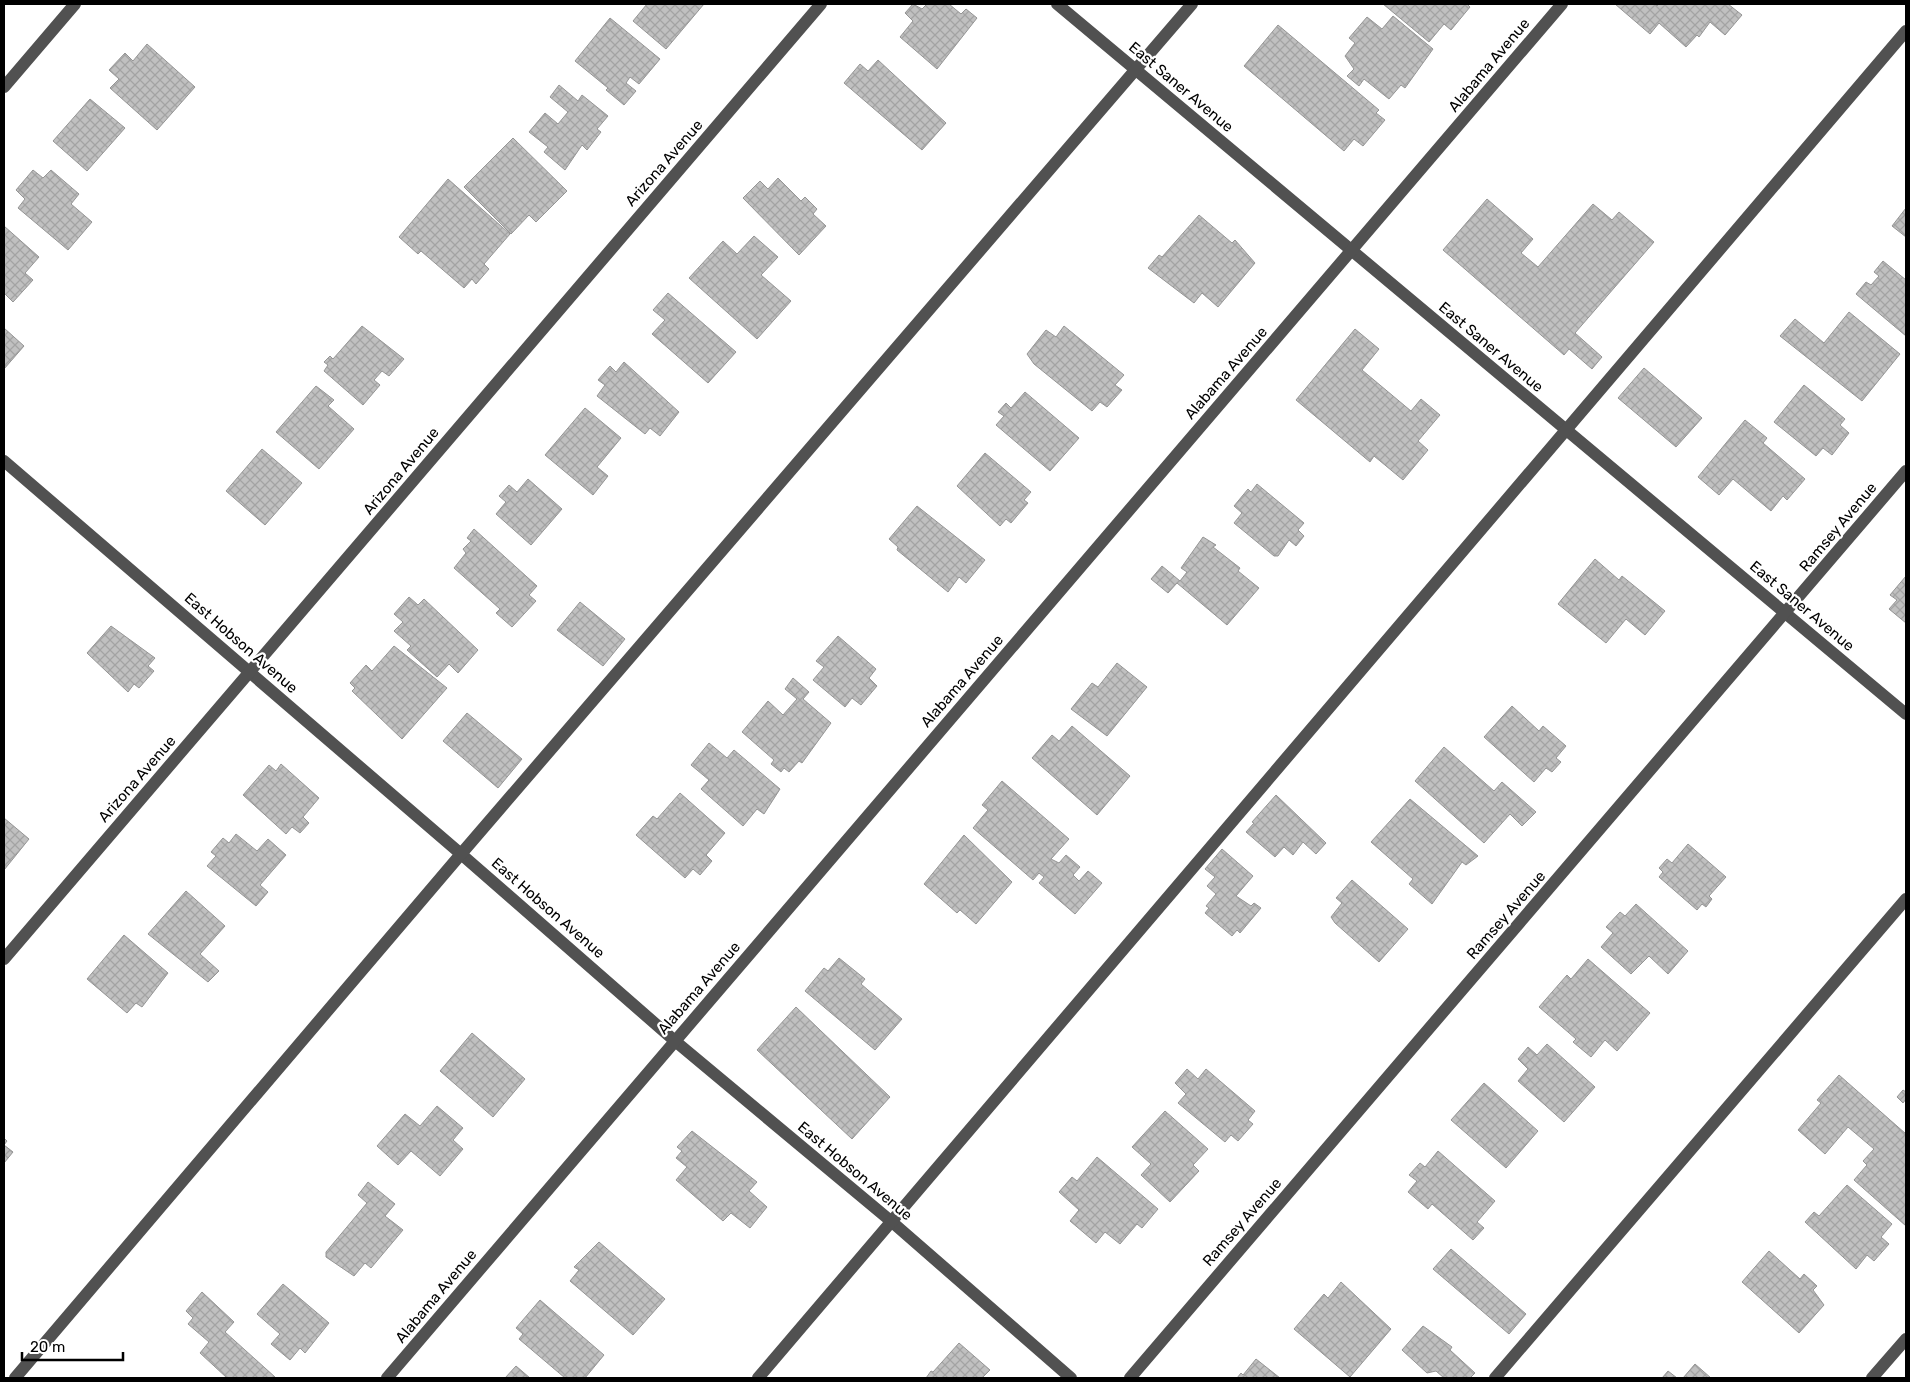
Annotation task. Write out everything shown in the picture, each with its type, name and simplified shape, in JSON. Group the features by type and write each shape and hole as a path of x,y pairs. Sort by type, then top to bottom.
{"street":[{"path":"4,87 75,4"},
{"name":"Arizona Avenue","path":"4,959 821,4"},
{"name":"East Saner Avenue","path":"1057,4 1906,714"},
{"path":"15,1378 460,854 1192,4"},
{"name":"Alabama Avenue","path":"387,1378 1352,252 1562,4"},
{"path":"758,1378 1906,31"},
{"name":"East Hobson Avenue","path":"4,461 674,1041 892,1222 1071,1378"},
{"name":"Ramsey Avenue","path":"1130,1378 1786,614 1906,471"},
{"path":"1494,1378 1906,899"},
{"path":"1872,1378 1906,1339"}],"building":[{"path":"647,4 704,4 666,49 633,21"},
{"path":"913,4 922,9 927,4 949,4 961,14 966,9 977,18 937,69 900,37 913,21 905,13"},
{"path":"1383,4 1467,4 1470,7 1451,30 1444,24 1429,42"},
{"path":"1615,4 1655,4 1657,6 1659,4 1728,4 1742,15 1725,35 1710,22 1699,37 1697,35 1686,47 1659,23 1650,34"},
{"path":"1393,16 1433,49 1405,88 1401,85 1389,99 1364,79 1359,86 1347,76 1354,69 1345,56 1355,43 1349,38 1367,17 1382,29"},
{"path":"610,18 660,59 639,84 630,77 626,83 636,91 624,105 606,90 608,88 575,61"},
{"path":"1278,25 1379,110 1376,113 1385,120 1363,146 1354,139 1344,151 1244,66"},
{"path":"147,44 195,87 157,130 110,88 119,79 109,70 125,53 133,61"},
{"path":"878,60 946,123 922,150 844,83 860,64 868,71"},
{"path":"559,85 578,101 582,95 608,116 597,129 601,132 587,150 582,145 565,170 544,152 548,147 529,132 545,113 558,124 568,112 550,97"},
{"path":"90,99 125,128 87,171 53,141"},
{"path":"513,138 567,191 536,222 529,215 511,234 464,187"},
{"path":"33,170 43,178 51,170 79,194 71,204 92,222 68,250 18,208 25,199 16,190"},
{"path":"778,178 801,201 805,197 817,209 813,214 826,226 799,255 743,198 760,181 768,189"},
{"path":"448,179 510,234 484,264 489,269 476,284 472,279 464,288 421,251 418,254 399,237"},
{"path":"1487,199 1533,239 1521,253 1538,267 1593,204 1612,220 1619,212 1654,242 1575,333 1602,357 1592,369 1569,349 1564,355 1443,250"},
{"path":"1906,208 1906,237 1892,226"},
{"path":"1199,215 1232,243 1235,240 1255,263 1218,307 1202,293 1194,303 1148,268 1159,255 1162,257"},
{"path":"4,226 39,257 25,273 33,280 13,302 4,293"},
{"path":"754,236 778,257 761,275 791,301 757,339 689,278 723,241 737,254"},
{"path":"1883,261 1906,280 1906,336 1856,294 1866,282 1871,285 1879,276 1874,272"},
{"path":"668,293 736,352 708,383 652,334 665,320 653,310"},
{"path":"1849,312 1900,354 1862,401 1780,336 1795,319 1824,343"},
{"path":"362,326 404,359 389,376 382,371 374,380 380,385 363,405 324,371 328,365 324,362 330,356 333,359"},
{"path":"1064,326 1124,375 1115,385 1122,390 1107,407 1100,402 1092,411 1034,364 1027,354 1046,330 1056,337"},
{"path":"4,328 24,346 4,369"},
{"path":"1355,329 1379,349 1362,370 1411,411 1421,399 1440,415 1418,441 1428,450 1403,480 1374,456 1370,462 1296,400"},
{"path":"624,362 679,412 660,436 650,428 645,434 597,396 605,385 598,380 610,366 616,372"},
{"path":"1644,368 1702,418 1676,447 1618,398"},
{"path":"1804,385 1845,419 1840,425 1849,433 1832,455 1823,448 1816,456 1774,422"},
{"path":"316,386 334,400 328,406 354,429 319,469 276,432"},
{"path":"1025,392 1079,438 1050,471 996,425 1004,416 998,412 1006,403 1011,408"},
{"path":"585,408 621,438 597,467 608,476 593,495 545,455"},
{"path":"1745,420 1767,438 1763,443 1805,479 1787,500 1783,496 1771,511 1733,479 1719,495 1698,477"},
{"path":"262,449 302,483 265,525 226,491"},
{"path":"985,453 1031,492 1024,500 1028,503 1011,523 1006,519 1000,526 957,486"},
{"path":"528,479 562,509 531,545 496,514 506,502 499,496 509,485 517,492"},
{"path":"1257,484 1304,523 1298,530 1304,536 1296,546 1289,540 1278,556 1274,556 1234,523 1242,513 1234,506 1248,489 1251,492"},
{"path":"917,506 985,560 966,583 959,577 948,592 897,550 898,547 889,539"},
{"path":"474,529 537,586 529,595 536,601 512,627 496,613 500,609 454,568 466,553 463,549 471,541 467,538"},
{"path":"1203,537 1216,545 1213,547 1240,568 1238,571 1259,588 1227,625 1177,583 1168,593 1151,579 1162,566 1180,581 1187,572 1181,568"},
{"path":"1595,559 1619,580 1622,576 1665,611 1645,635 1626,619 1606,643 1558,604"},
{"path":"1906,576 1906,623 1889,609 1897,600 1890,595"},
{"path":"409,597 418,605 424,599 478,650 458,673 449,664 437,677 407,650 411,646 394,631 403,622 394,614"},
{"path":"580,602 625,639 603,666 557,630"},
{"path":"111,626 155,658 148,666 154,671 139,688 134,684 128,692 87,653"},
{"path":"838,636 876,669 869,678 877,686 861,705 852,698 845,707 813,680 824,667 816,661"},
{"path":"394,646 447,688 402,739 352,691 355,688 350,683 366,665 372,671"},
{"path":"1117,663 1147,687 1107,736 1071,709 1092,683 1098,687"},
{"path":"793,678 809,692 803,699 831,723 802,763 799,761 789,772 784,768 781,772 771,764 774,760 742,732 768,701 783,715 797,699 785,689"},
{"path":"1512,706 1539,731 1543,726 1566,746 1556,758 1561,762 1552,772 1546,768 1534,782 1484,737"},
{"path":"467,713 522,759 498,788 443,741"},
{"path":"1072,726 1130,776 1097,815 1032,758 1052,735 1059,741"},
{"path":"709,743 727,758 734,750 780,789 764,814 757,809 743,826 701,789 709,780 691,765"},
{"path":"1444,747 1494,791 1502,782 1536,812 1522,826 1510,814 1484,843 1415,781"},
{"path":"281,764 319,798 303,817 309,823 300,833 292,827 286,834 243,795 269,765 276,771"},
{"path":"1002,781 1069,839 1051,859 1059,863 1066,855 1080,867 1073,875 1079,881 1088,871 1102,883 1075,914 1039,883 1044,877 1039,873 1033,880 973,828 988,810 982,805"},
{"path":"680,793 725,833 706,855 712,861 700,875 693,869 685,878 636,835 653,816 657,819"},
{"path":"1276,795 1326,843 1316,854 1303,842 1293,855 1284,847 1275,857 1246,832 1254,823 1252,822"},
{"path":"1410,799 1478,856 1466,865 1462,862 1432,904 1409,884 1413,879 1371,842"},
{"path":"4,818 29,839 4,870"},
{"path":"236,834 257,851 268,839 286,855 260,885 268,892 256,906 207,866 216,856 211,852 223,838 229,843"},
{"path":"964,835 1012,882 976,924 960,910 957,913 924,884"},
{"path":"1688,844 1726,877 1709,896 1712,899 1706,907 1702,904 1697,910 1659,877 1663,872 1659,868 1667,859 1672,863"},
{"path":"1222,849 1253,876 1236,896 1251,906 1254,903 1261,908 1240,933 1237,930 1232,936 1205,913 1209,908 1206,906 1216,894 1207,886 1215,877 1205,869"},
{"path":"1352,880 1408,929 1379,962 1335,923 1331,917 1342,903 1336,898"},
{"path":"186,891 225,926 200,954 219,971 208,982 148,934"},
{"path":"1636,904 1688,951 1668,974 1649,956 1631,974 1601,947 1613,933 1606,927 1620,912 1625,916"},
{"path":"124,935 168,973 142,1007 136,1003 127,1013 87,979"},
{"path":"839,958 865,979 861,984 902,1019 875,1050 805,991 824,968 828,971"},
{"path":"1588,959 1650,1013 1617,1051 1605,1040 1591,1057 1573,1042 1576,1039 1539,1007 1567,975 1571,979"},
{"path":"796,1007 890,1097 852,1139 757,1050"},
{"path":"472,1033 525,1079 493,1117 440,1071"},
{"path":"1547,1044 1595,1087 1564,1122 1518,1081 1528,1069 1518,1059 1528,1047 1537,1055"},
{"path":"1187,1069 1198,1079 1206,1069 1255,1111 1248,1120 1253,1124 1238,1141 1231,1135 1225,1142 1178,1103 1186,1094 1175,1083"},
{"path":"1839,1075 1906,1134 1906,1226 1854,1180 1867,1165 1863,1161 1874,1149 1848,1127 1825,1154 1798,1130 1821,1103 1817,1100"},
{"path":"1484,1083 1538,1131 1506,1168 1451,1120"},
{"path":"1903,1090 1906,1092 1906,1099 1903,1103 1897,1097"},
{"path":"437,1106 463,1128 453,1140 463,1149 440,1176 411,1151 398,1165 377,1146 405,1114 420,1126"},
{"path":"1165,1111 1208,1149 1193,1165 1199,1171 1170,1202 1141,1175 1151,1164 1132,1147"},
{"path":"692,1131 757,1182 749,1191 767,1207 750,1228 731,1213 723,1221 676,1180 687,1167 676,1158 682,1151 677,1147"},
{"path":"4,1145 13,1152 4,1163"},
{"path":"1438,1151 1495,1201 1477,1222 1484,1228 1473,1240 1432,1204 1428,1209 1408,1192 1417,1181 1409,1175 1420,1163 1425,1167"},
{"path":"1097,1157 1158,1209 1142,1228 1137,1224 1120,1244 1105,1232 1096,1243 1070,1221 1079,1210 1059,1192 1072,1177 1077,1181"},
{"path":"368,1182 395,1204 385,1216 403,1230 371,1268 365,1263 354,1276 326,1257 326,1252 367,1203 358,1195"},
{"path":"1847,1185 1892,1224 1881,1237 1889,1244 1874,1261 1867,1255 1856,1269 1805,1222 1814,1212 1819,1216"},
{"path":"599,1242 665,1299 633,1335 570,1281 579,1270 574,1267"},
{"path":"1451,1249 1526,1314 1509,1334 1433,1269"},
{"path":"1769,1251 1800,1279 1804,1274 1817,1286 1813,1290 1824,1305 1799,1333 1742,1282"},
{"path":"1341,1282 1391,1329 1350,1377 1294,1329 1324,1294 1328,1298"},
{"path":"283,1284 329,1323 305,1353 300,1348 290,1360 271,1344 280,1334 257,1314"},
{"path":"202,1292 234,1322 225,1332 275,1377 227,1378 200,1353 209,1342 188,1324 193,1318 186,1311"},
{"path":"540,1300 604,1355 585,1378 565,1378 519,1339 523,1334 516,1328"},
{"path":"1423,1326 1452,1347 1450,1350 1475,1373 1470,1378 1444,1378 1436,1371 1427,1373 1402,1350"},
{"path":"959,1343 990,1370 982,1378 926,1378 931,1371 933,1372"},
{"path":"1256,1359 1280,1378 1237,1378 1241,1373 1243,1375"},
{"path":"1695,1364 1711,1378 1683,1378"},
{"path":"516,1366 530,1378 505,1378"},
{"path":"1668,1371 1677,1378 1662,1378"}]}
